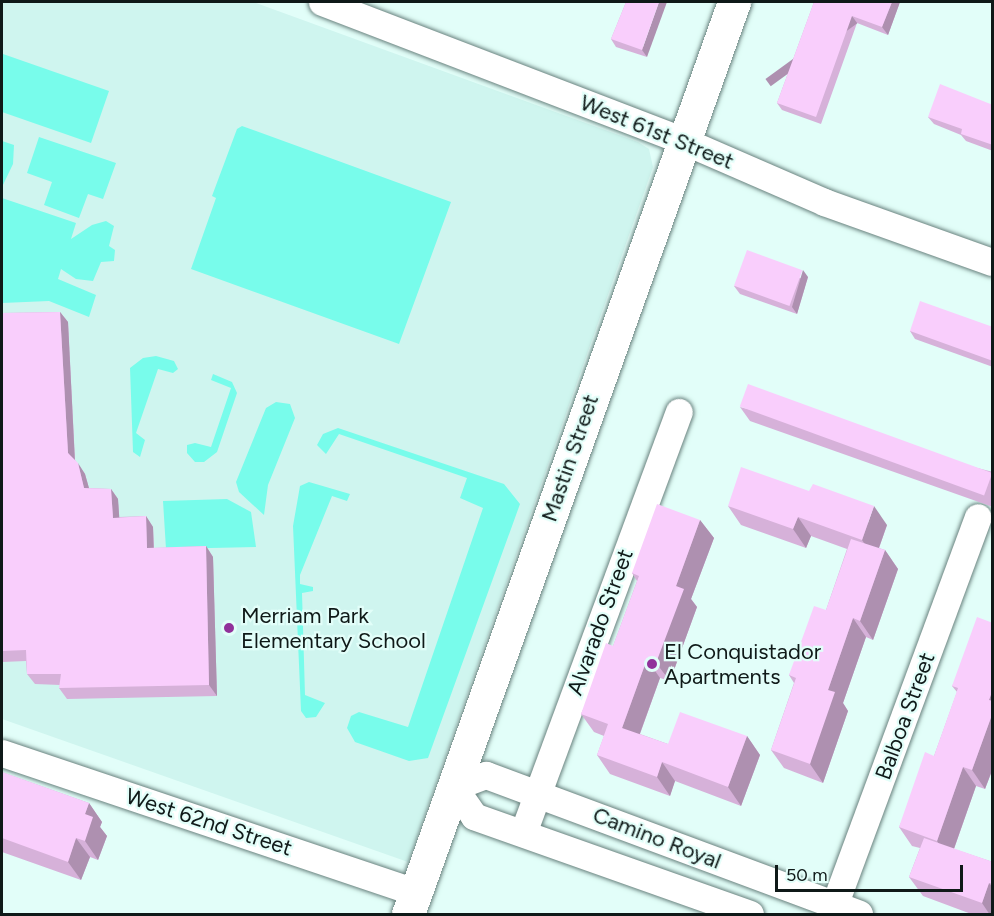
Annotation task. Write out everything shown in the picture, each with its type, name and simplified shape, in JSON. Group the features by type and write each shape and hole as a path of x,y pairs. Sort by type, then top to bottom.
{"street":[{"name":"West 61st Street","path":"322,2 684,141 824,202 993,262"},
{"name":"Mastin Street","path":"411,903 734,2"},
{"name":"Alvarado Street","path":"523,833 679,412"},
{"name":"Balboa Street","path":"841,912 978,517"},
{"name":"West 62nd Street","path":"2,753 411,903"},
{"name":"Camino Royal","path":"454,787 486,775 538,792 841,912"},
{"path":"454,787 474,816 750,915"}],"shaded area":[{"path":"2,2 253,2 638,142 649,149 653,167 408,862 2,719"}],"green space":[{"path":"3,54 109,91 91,143 2,112"},
{"path":"242,126 451,202 399,344 191,269 216,198 212,196 237,129"},
{"path":"39,137 116,163 103,199 88,194 79,218 44,205 52,182 27,173"},
{"path":"2,141 14,145 13,164 2,187"},
{"path":"2,198 76,223 71,239 92,225 106,221 114,226 109,246 115,250 114,261 101,262 93,281 76,279 61,269 58,279 96,295 89,317 49,301 2,303"},
{"path":"156,356 174,361 178,369 173,373 158,369 136,433 145,440 140,457 133,452 130,368 143,358"},
{"path":"213,374 232,382 237,393 217,452 204,462 195,462 187,453 187,445 195,443 211,447 231,388 211,380"},
{"path":"276,402 290,404 295,418 268,485 264,515 239,492 236,482 266,408"},
{"path":"338,428 504,484 520,504 428,758 409,761 355,742 347,728 351,716 359,712 408,727 483,508 460,498 467,478 339,434 326,454 317,445 323,434"},
{"path":"309,482 350,494 347,501 332,496 300,575 300,584 313,587 313,591 302,593 305,695 325,703 316,717 306,718 301,711 293,526 300,486"},
{"path":"227,499 251,512 256,547 166,549 163,501"}],"building":[{"path":"626,2 659,2 642,50 611,39"},
{"path":"814,2 892,2 882,27 852,16 816,117 777,103"},
{"path":"940,84 993,105 993,145 961,134 962,129 928,117"},
{"path":"747,250 802,270 789,306 734,286"},
{"path":"920,301 993,327 993,361 910,331"},
{"name":"Merriam Park Elementary School","path":"60,312 68,453 78,463 84,488 111,489 113,518 146,516 147,548 206,546 209,685 59,688 61,674 27,674 26,650 2,651 2,313"},
{"path":"748,384 992,473 984,495 740,407"},
{"path":"741,467 809,491 813,484 874,506 862,540 798,517 793,529 728,506"},
{"path":"657,504 700,520 676,586 684,589 656,663 647,659 622,728 668,744 680,712 747,736 728,787 662,762 657,777 597,755 608,724 581,714 606,643 613,646 639,576 632,573"},
{"path":"851,539 885,550 860,621 853,618 828,690 835,692 810,764 771,750 796,678 789,675 814,606 826,610"},
{"path":"977,617 993,623 993,689 989,700 993,701 993,712 972,770 963,767 937,841 899,827 925,752 934,756 958,688 952,686"},
{"path":"2,772 89,803 85,814 93,817 85,841 76,838 68,862 2,838"},
{"path":"924,838 993,862 993,884 989,883 982,903 909,877"}],"place":[{"name":"Merriam Park Elementary School","path":"229,628"},
{"name":"El Conquistador Apartments","path":"652,664"}]}
